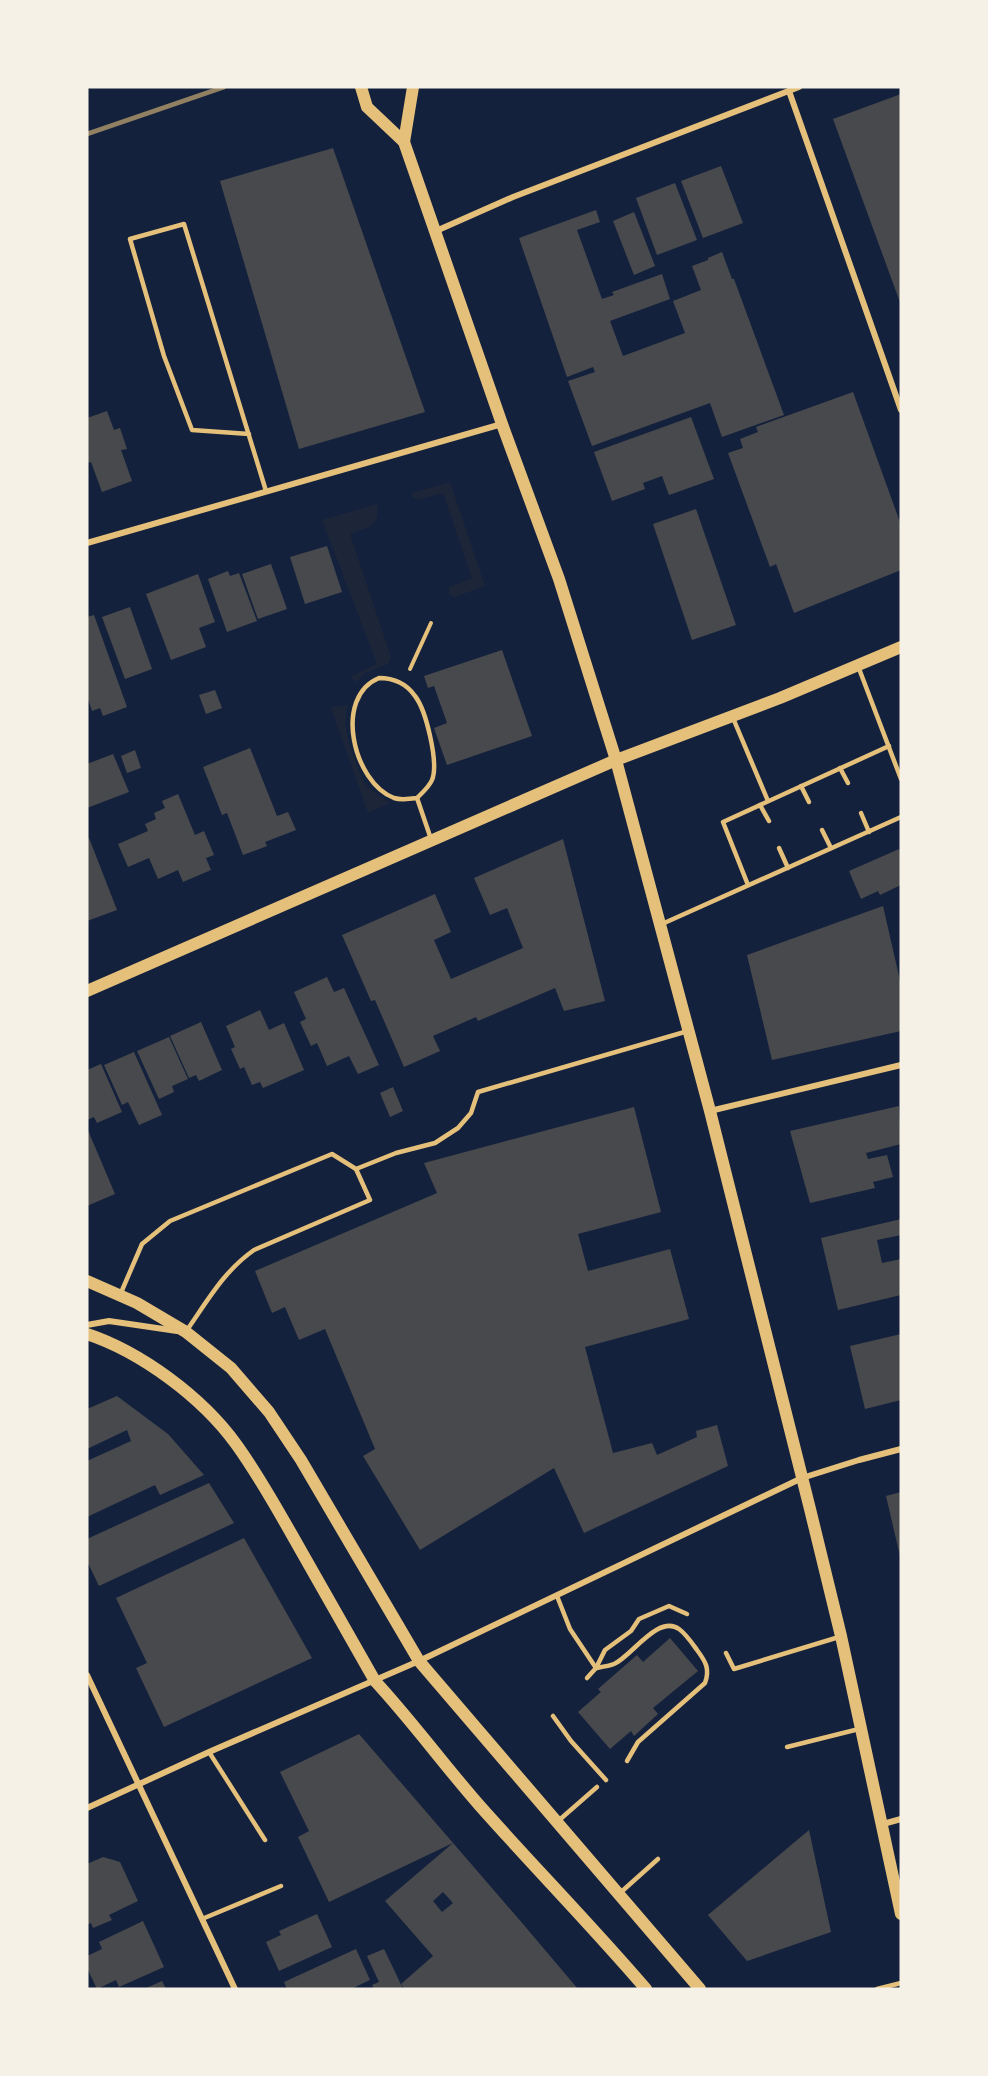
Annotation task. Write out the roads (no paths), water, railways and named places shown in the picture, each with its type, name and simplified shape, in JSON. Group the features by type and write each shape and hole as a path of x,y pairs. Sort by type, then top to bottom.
{"main road":[{"path":"361,87 367,107 404,142 502,424 559,579 616,760 710,1111 842,1636 901,1914"},
{"path":"404,142 413,87"},
{"path":"87,991 616,760 732,716 901,647"},
{"path":"87,1281 120,1294 186,1332 231,1368 269,1412 301,1460 419,1661 700,1989"},
{"path":"87,1334 100,1338 151,1365 192,1396 235,1443 267,1492 375,1681 480,1805 599,1934 645,1989"}],"street":[{"path":"436,231 513,197 799,87"},
{"path":"789,91 901,410"},
{"path":"87,543 502,424"},
{"path":"710,1111 901,1065"},
{"path":"87,1325 109,1321 186,1332"},
{"path":"87,1808 209,1752 419,1661 802,1478 901,1449"},
{"path":"87,1675 234,1989"},
{"path":"883,1824 901,1819"}],"lane":[{"path":"249,434 192,430 164,356 130,239 184,224 249,434 266,491"},
{"path":"858,665 901,779"},
{"path":"379,678 390,678 403,684 416,697 434,750 435,761 431,782 417,798 396,799 379,790 367,773 352,737 355,706 360,693 368,683 379,678"},
{"path":"732,716 768,801"},
{"path":"748,885 723,822 889,746"},
{"path":"840,768 848,783"},
{"path":"801,786 809,802"},
{"path":"417,798 431,839"},
{"path":"760,805 769,821"},
{"path":"861,813 869,832"},
{"path":"660,926 901,817"},
{"path":"822,830 831,848"},
{"path":"779,848 788,868"},
{"path":"356,1169 396,1153 435,1143 458,1128 471,1113 478,1092 688,1031"},
{"path":"120,1294 142,1244 170,1221 332,1154 356,1169 370,1200 254,1250 240,1260 224,1275 186,1332"},
{"path":"556,1596 570,1629 596,1668"},
{"path":"587,1678 596,1668 605,1650 631,1631 639,1619 669,1606 687,1614"},
{"path":"596,1668 615,1664 653,1632 668,1625 683,1632 706,1662 708,1675 705,1683 638,1742 627,1761"},
{"path":"726,1653 734,1669 842,1636"},
{"path":"553,1716 571,1741 606,1780"},
{"path":"787,1747 862,1728"},
{"path":"209,1752 265,1840"},
{"path":"557,1822 597,1787"},
{"path":"620,1893 658,1859"},
{"path":"202,1919 281,1886"},
{"path":"877,1989 901,1983"}],"railway":[{"path":"87,134 224,87"}]}
